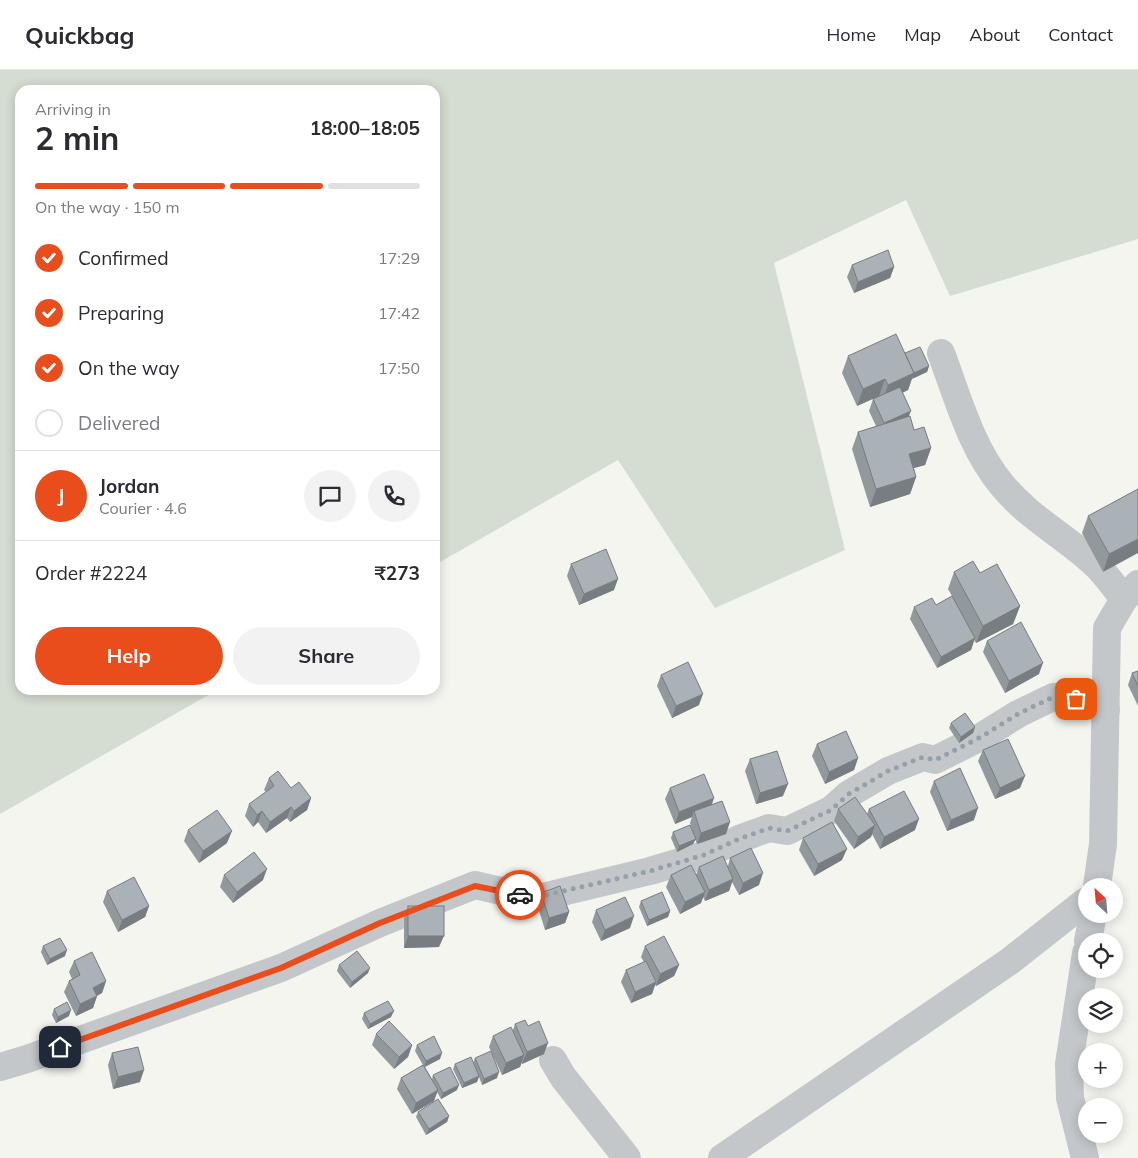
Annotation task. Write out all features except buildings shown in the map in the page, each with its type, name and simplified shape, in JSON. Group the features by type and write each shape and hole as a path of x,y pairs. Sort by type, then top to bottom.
{"street":[{"path":"942,353 965,417 984,461 1002,486 1030,514 1131,592 1107,628 1104,844 1098,878"},
{"path":"0,1067 281,968 389,919 475,886 514,894 542,896 650,871 704,855 769,828 787,831 831,810 849,794 888,771 923,757 935,760 1053,697 1076,699 1106,710"},
{"path":"722,1158 1010,961 1078,907"},
{"path":"1082,978 1069,1064 1070,1098 1085,1158"},
{"path":"553,1060 563,1077 627,1158"}],"shaded area":[{"path":"0,70 1138,70 1138,239 950,296 906,200 774,263 845,550 715,608 618,460 440,562 440,85 15,85 15,695 208,695 0,814"}],"way so far":[{"path":"520,895 542,896 650,871 704,855 769,828 787,831 831,810 849,794 888,771 923,757 935,760 1053,697 1076,699"}],"route":[{"path":"60,1047 281,968 422,905 475,886 520,895"}]}
